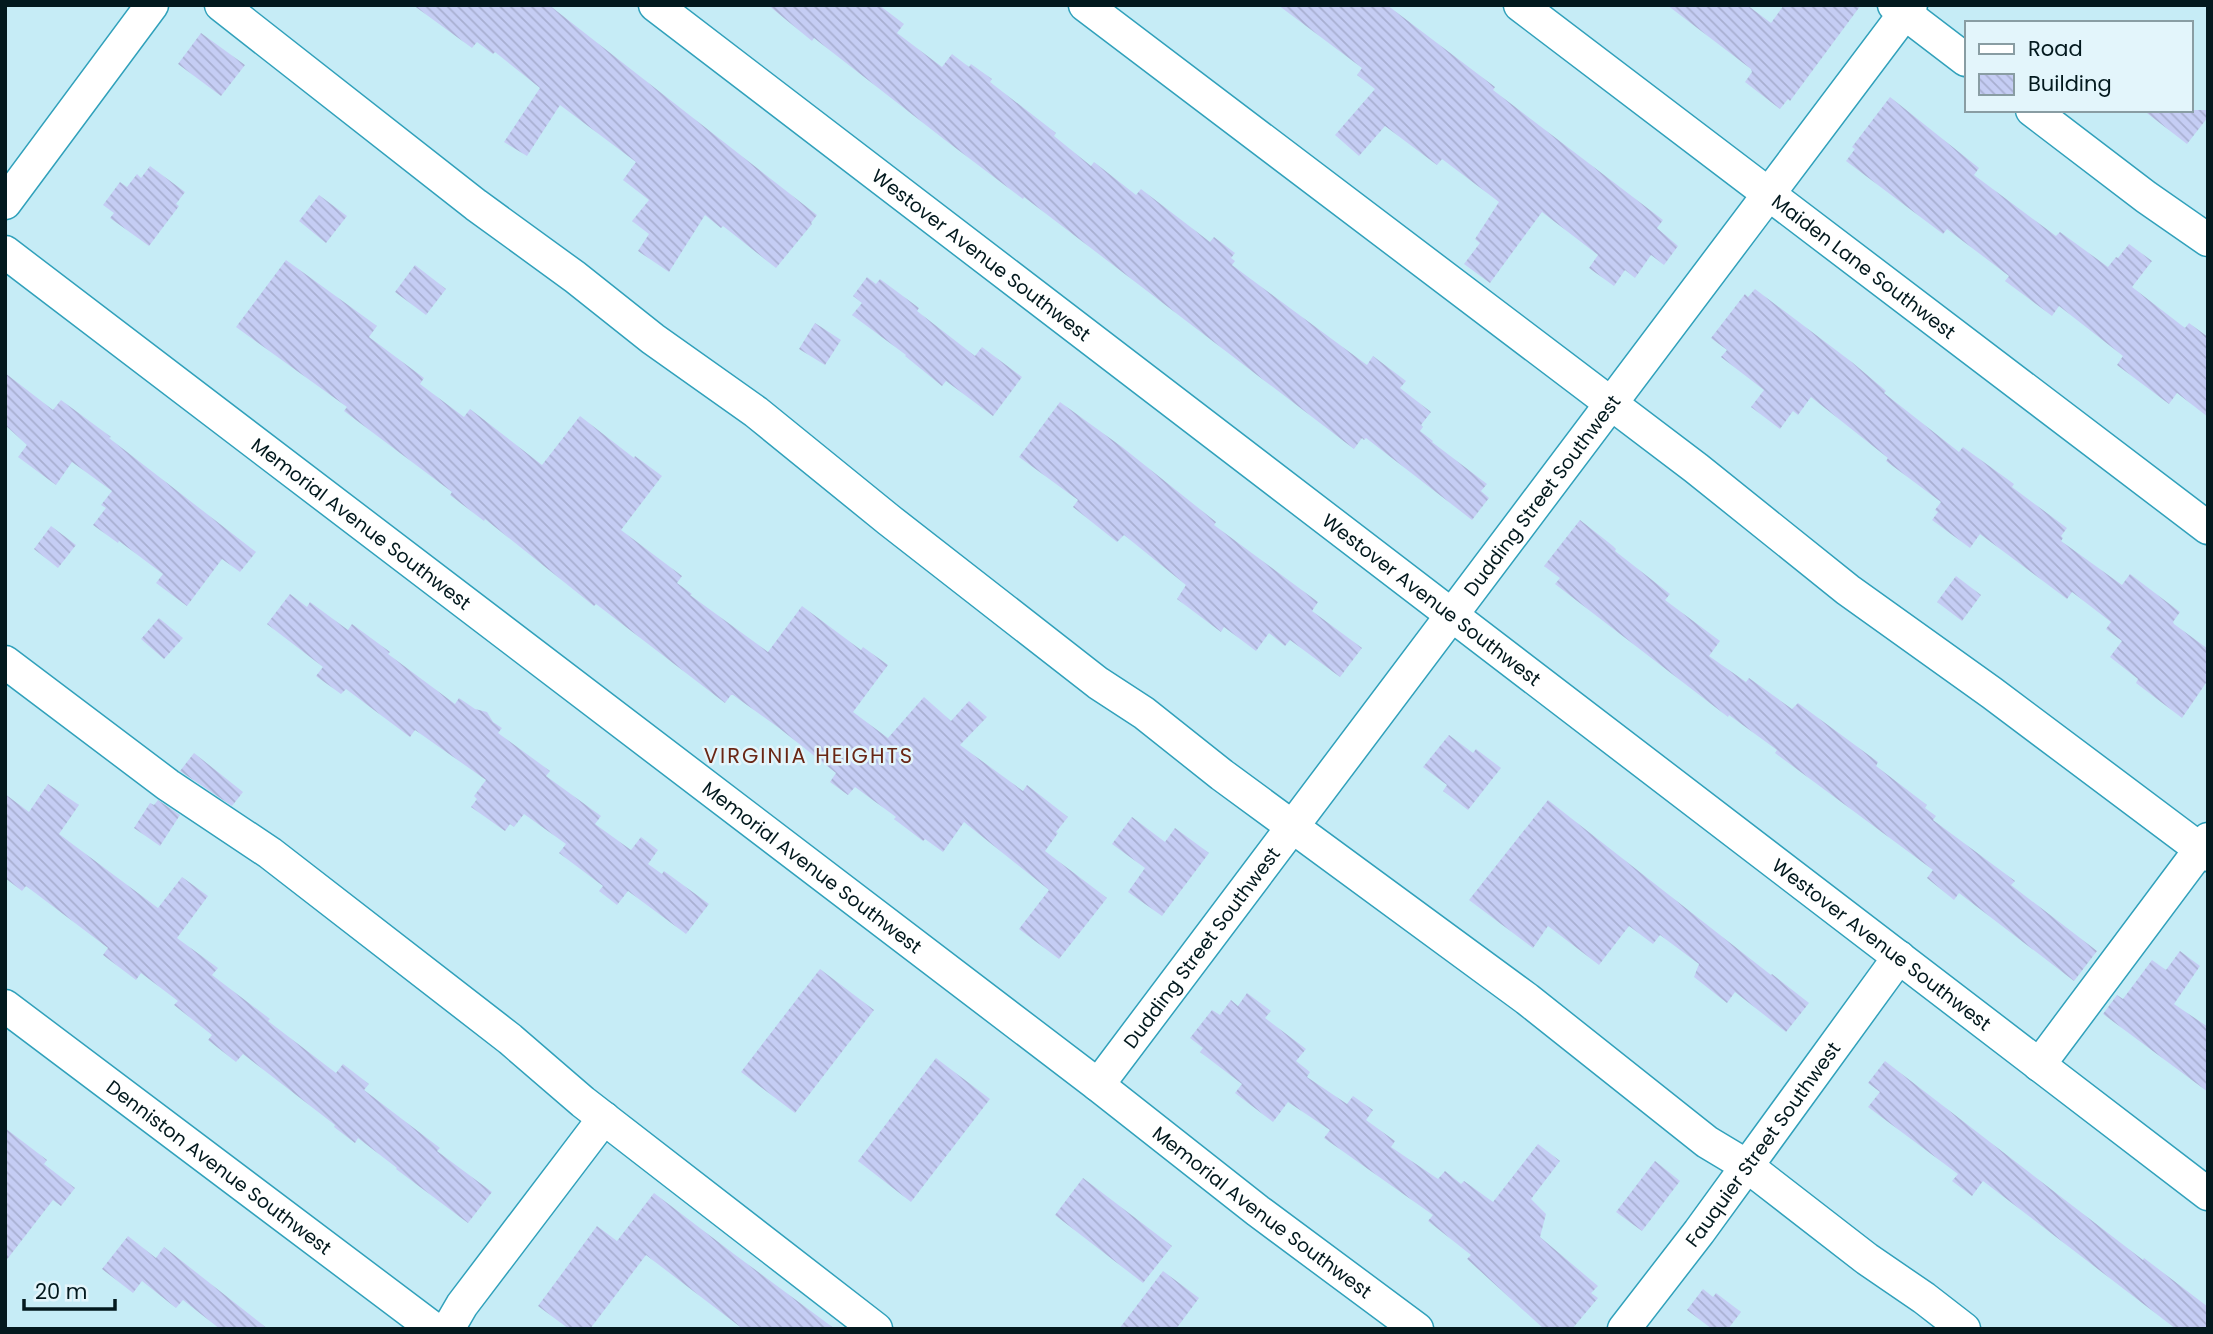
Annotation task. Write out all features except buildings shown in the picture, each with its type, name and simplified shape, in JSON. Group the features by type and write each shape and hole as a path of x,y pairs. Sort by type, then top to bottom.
{"street":[{"path":"5,204 152,5"},
{"path":"221,5 475,205 575,277 653,339 756,412 900,529 1098,683 1144,713 1222,775 1527,999 1707,1142 1747,1166 1867,1259 1964,1329"},
{"name":"Westover Avenue Southwest","path":"655,5 2208,1194"},
{"path":"1085,5 1696,468 1848,590 2205,848 2039,1065"},
{"name":"Maiden Lane Southwest","path":"1520,5 2208,528"},
{"path":"1903,8 1965,59"},
{"name":"Dudding Street Southwest","path":"1098,1085 1768,194 1903,8"},
{"path":"2035,112 2146,197 2208,240"},
{"name":"Memorial Avenue Southwest","path":"5,252 1098,1085 1258,1211 1418,1329"},
{"path":"5,662 169,785 270,853 876,1329"},
{"name":"Fauquier Street Southwest","path":"1624,1329 1899,957"},
{"name":"Denniston Avenue Southwest","path":"5,1006 433,1329"},
{"path":"448,1329 462,1305 604,1118"}],"district":[{"name":"VIRGINIA HEIGHTS","path":"809,756"}]}
